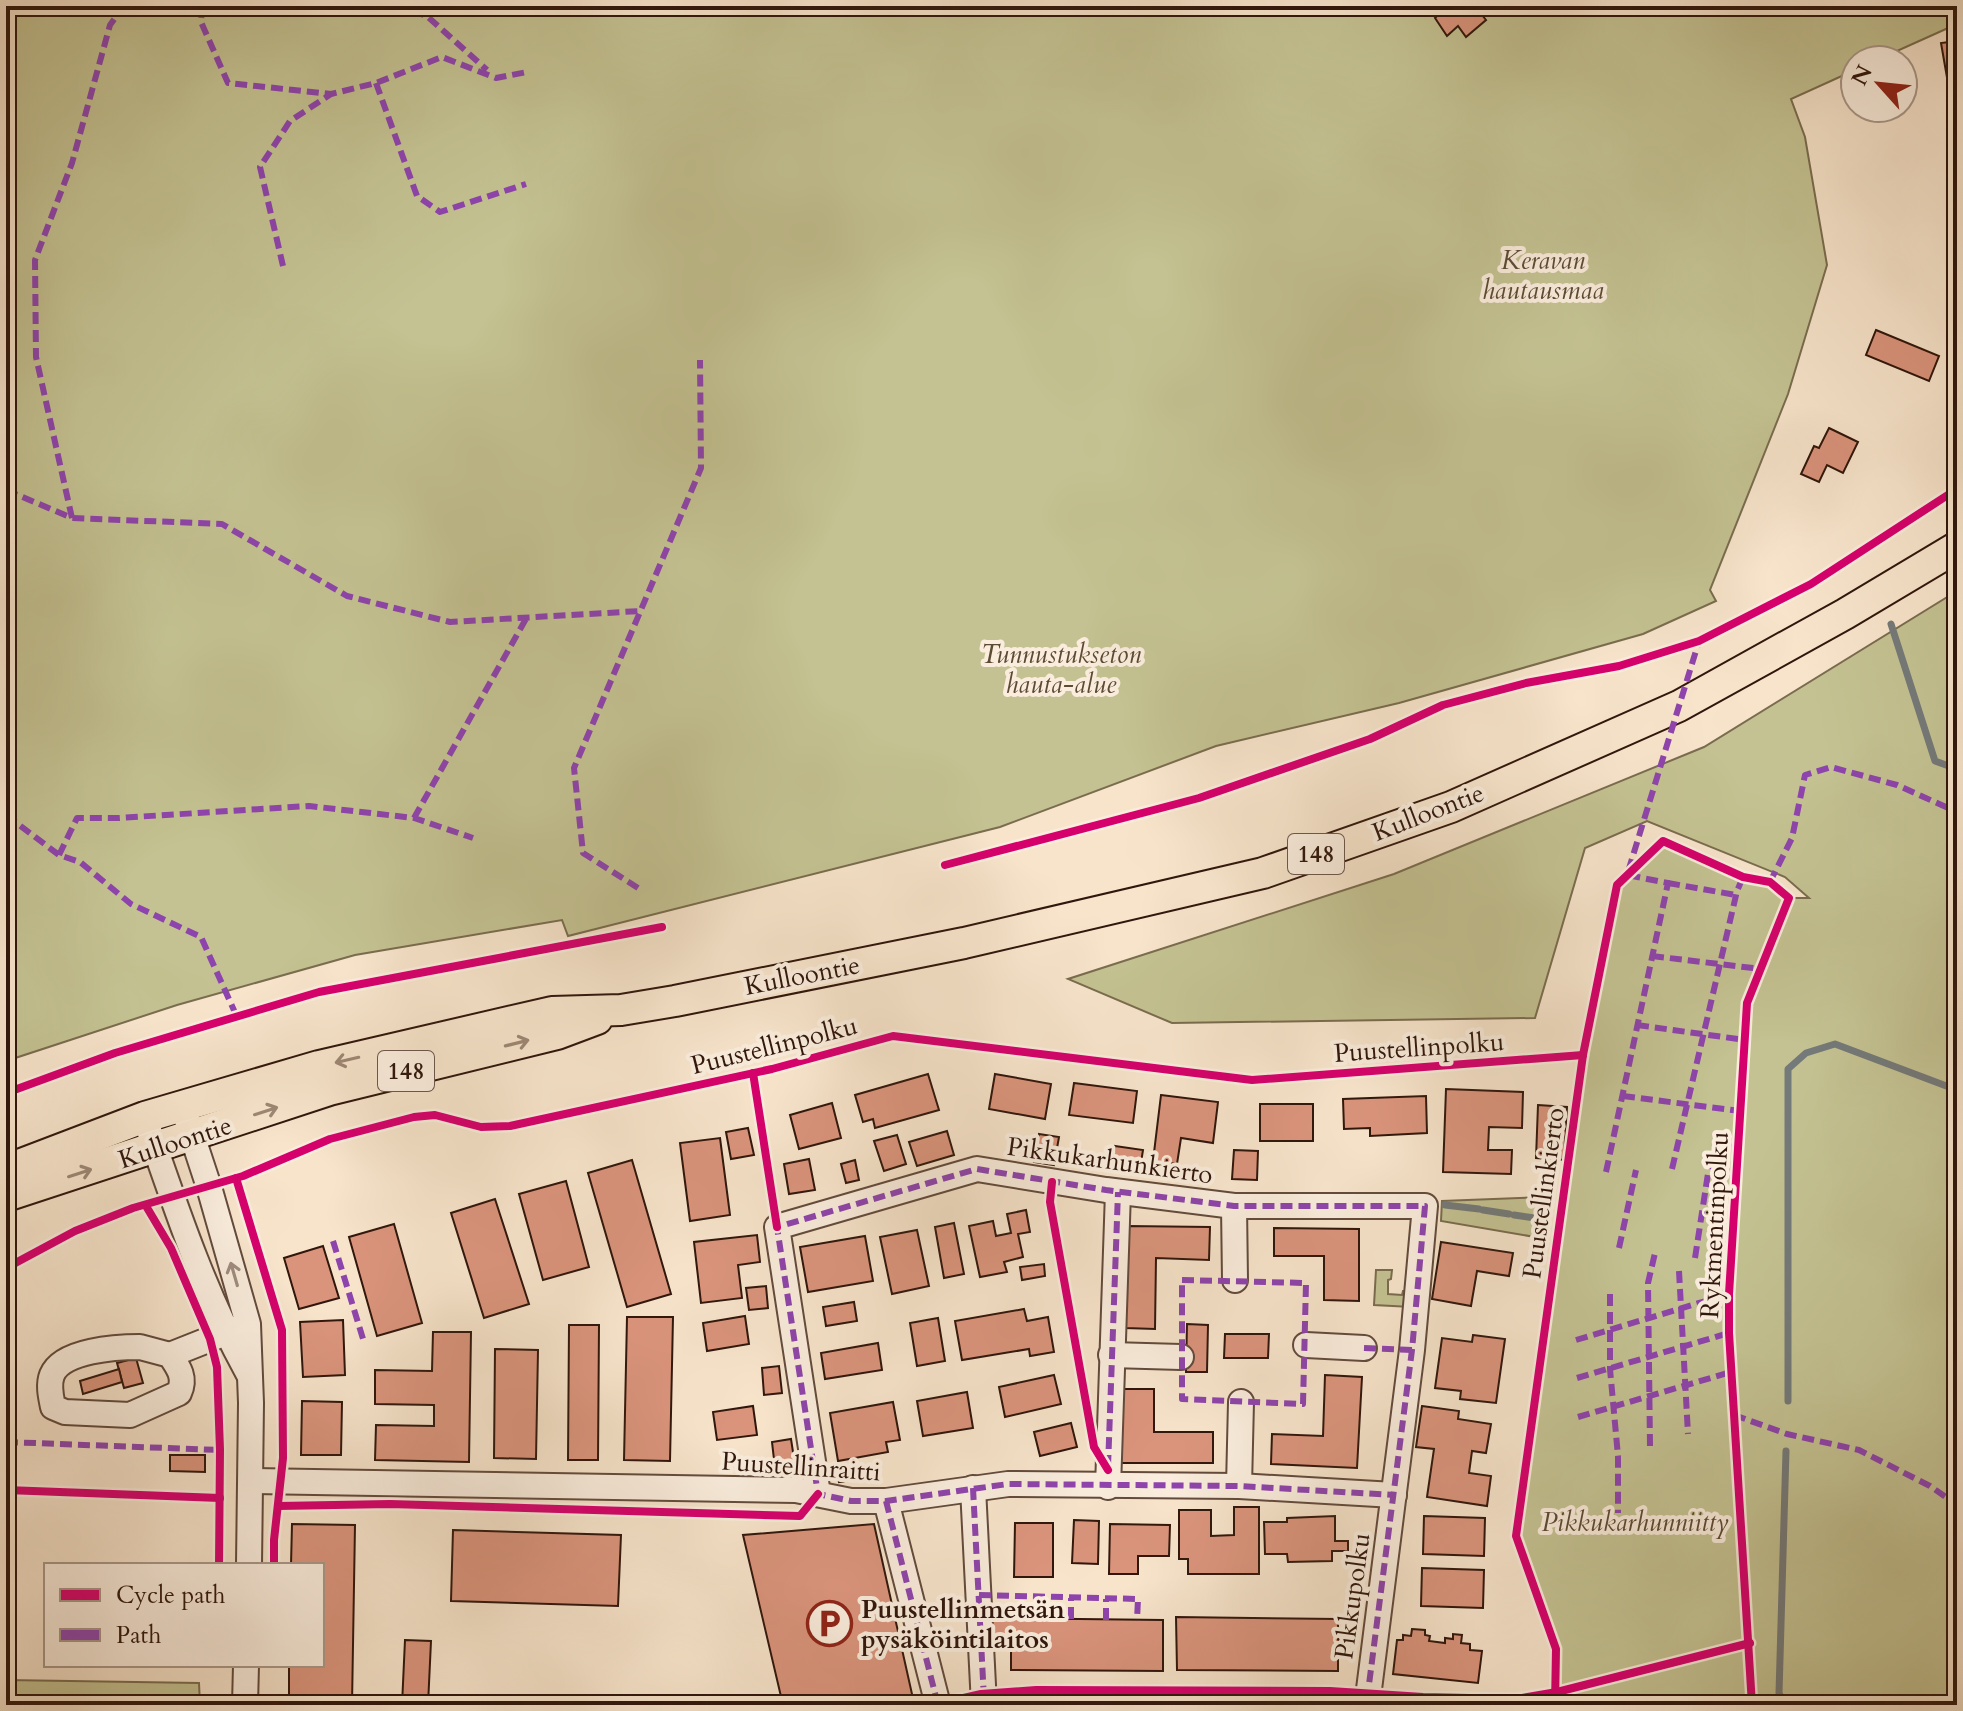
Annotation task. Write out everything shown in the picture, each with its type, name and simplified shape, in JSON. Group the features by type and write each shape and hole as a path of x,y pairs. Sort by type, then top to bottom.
{"main road":[{"name":"Kulloontie","path":"6,1170 145,1117 319,1066 552,1012 621,1010 964,943 1263,873 1451,807 1679,706 1845,614 1957,547"},
{"name":"Kulloontie","path":"6,1196 329,1090 557,1034 621,1010"}],"street":[{"path":"183,1106 251,1378 249,1563"},
{"path":"145,1117 172,1198 237,1328"},
{"name":"Pikkukarhunkierto","path":"818,1494 777,1227 977,1169 1118,1192 1234,1206 1425,1206 1412,1350 1394,1495"},
{"path":"1108,1487 1118,1192"},
{"path":"1234,1206 1235,1280"},
{"path":"170,1355 180,1370 183,1384 179,1393 162,1403 130,1415 65,1412 53,1407 51,1380 61,1363 78,1355 140,1347 170,1355 237,1328"},
{"path":"1306,1345 1364,1348"},
{"path":"1111,1355 1181,1357"},
{"path":"1239,1486 1241,1402"},
{"name":"Puustellinraitti","path":"251,1481 796,1490 851,1501 886,1501 1008,1484 1239,1486 1394,1495"},
{"path":"973,1488 984,1705"},
{"name":"Pikkupolku","path":"1367,1705 1394,1495"},
{"path":"886,1501 938,1705"},
{"path":"245,1705 246,1667"}],"green space":[{"path":"6,6 1957,6 1957,24 1913,44 1839,44 1839,77 1791,99 1805,137 1827,265 1788,394 1710,590 1716,601 1643,634 1399,703 1216,746 1000,827 568,936 562,920 355,955 177,1005 6,1061"},
{"name":"Pikkukarhunniitty","path":"1957,591 1957,1705 1552,1705 1556,1649 1516,1536 1583,1055 1617,885 1663,841 1743,877 1770,882 1789,898 1809,898 1785,877 1647,821 1585,848 1535,1018 1172,1023 1068,979 1394,874 1704,747"},
{"path":"1542,1197 1535,1237 1441,1221 1442,1201"},
{"path":"1376,1270 1392,1270 1388,1294 1402,1295 1403,1291 1411,1291 1411,1307 1374,1305"},
{"path":"6,1680 199,1683 200,1705 6,1705"}],"building":[{"path":"1433,6 1483,6 1478,10 1486,20 1466,37 1458,26 1447,36 1435,18 1439,14"},
{"path":"1957,41 1957,87 1949,89 1941,43"},
{"path":"1876,330 1939,356 1929,381 1866,355"},
{"path":"1829,428 1858,442 1843,473 1827,465 1819,482 1801,474 1814,446 1819,448"},
{"path":"928,1074 939,1110 875,1128 873,1119 863,1122 855,1095"},
{"path":"995,1074 1051,1084 1045,1119 989,1109"},
{"path":"1074,1083 1137,1091 1133,1123 1069,1115"},
{"path":"1446,1089 1523,1092 1522,1128 1489,1127 1488,1150 1512,1150 1511,1174 1443,1172"},
{"path":"1161,1095 1218,1102 1213,1143 1181,1138 1177,1164 1153,1161"},
{"path":"1426,1096 1427,1133 1370,1136 1370,1128 1344,1129 1343,1099"},
{"path":"832,1103 841,1138 799,1149 790,1115"},
{"path":"1260,1104 1313,1104 1313,1141 1260,1141"},
{"path":"1538,1105 1567,1107 1564,1160 1536,1158"},
{"path":"748,1128 754,1155 731,1159 726,1132"},
{"path":"947,1131 954,1155 917,1166 909,1142"},
{"path":"1039,1134 1059,1137 1054,1165 1034,1162"},
{"path":"897,1135 906,1164 884,1171 874,1141"},
{"path":"720,1138 730,1215 690,1221 680,1143"},
{"path":"1115,1146 1143,1150 1139,1175 1111,1171"},
{"path":"1234,1150 1258,1151 1257,1180 1232,1179"},
{"path":"809,1159 815,1190 789,1194 784,1164"},
{"path":"632,1160 671,1294 627,1307 588,1173"},
{"path":"855,1160 859,1180 846,1183 841,1164"},
{"path":"566,1181 589,1267 543,1280 519,1194"},
{"path":"495,1199 529,1304 484,1318 451,1213"},
{"path":"1026,1210 1030,1232 1018,1234 1023,1257 1004,1262 1007,1272 980,1277 969,1226 993,1221 996,1236 1011,1233 1007,1214"},
{"path":"954,1223 964,1274 944,1278 935,1227"},
{"path":"394,1224 422,1323 377,1336 349,1237"},
{"path":"1127,1226 1210,1227 1209,1260 1156,1258 1155,1329 1125,1328"},
{"path":"1274,1228 1359,1229 1359,1301 1324,1300 1324,1256 1274,1256"},
{"path":"917,1230 929,1286 892,1294 880,1237"},
{"path":"757,1235 760,1262 738,1265 742,1298 701,1303 694,1242"},
{"path":"865,1236 873,1281 808,1292 800,1247"},
{"path":"1441,1242 1513,1253 1509,1276 1477,1271 1471,1306 1432,1299"},
{"path":"323,1246 339,1298 299,1309 284,1258"},
{"path":"1044,1264 1045,1276 1022,1280 1020,1267"},
{"path":"766,1286 768,1308 749,1310 746,1288"},
{"path":"854,1302 857,1321 826,1326 823,1307"},
{"path":"1024,1309 1027,1321 1048,1317 1054,1352 1030,1356 1029,1349 962,1360 955,1321"},
{"path":"745,1316 749,1344 707,1351 703,1323"},
{"path":"627,1317 673,1317 670,1461 624,1460"},
{"path":"938,1318 945,1361 917,1366 910,1323"},
{"path":"343,1320 345,1375 303,1377 300,1322"},
{"path":"1187,1324 1208,1325 1207,1372 1186,1372"},
{"path":"569,1325 599,1325 598,1460 568,1460"},
{"path":"433,1332 471,1332 469,1462 375,1460 376,1425 434,1426 434,1405 375,1404 375,1370 432,1371"},
{"path":"1225,1334 1269,1334 1268,1358 1224,1358"},
{"path":"1473,1335 1505,1339 1496,1403 1460,1399 1461,1391 1435,1388 1442,1338 1472,1342"},
{"path":"878,1343 882,1370 825,1379 821,1353"},
{"path":"495,1349 538,1350 536,1459 494,1458"},
{"path":"136,1358 143,1383 124,1388 117,1363"},
{"path":"779,1366 782,1393 764,1395 762,1368"},
{"path":"119,1369 122,1382 83,1394 80,1381"},
{"path":"1054,1375 1061,1404 1005,1417 999,1387"},
{"path":"1325,1375 1362,1377 1357,1468 1271,1464 1272,1434 1323,1436"},
{"path":"1122,1389 1154,1389 1154,1432 1213,1432 1213,1463 1121,1463"},
{"path":"967,1392 973,1428 923,1436 917,1401"},
{"path":"302,1401 342,1402 341,1455 301,1455"},
{"path":"893,1402 900,1440 886,1442 888,1452 838,1461 830,1413"},
{"path":"753,1406 757,1435 717,1440 713,1412"},
{"path":"1422,1406 1459,1411 1458,1419 1491,1424 1486,1453 1472,1451 1469,1473 1491,1476 1487,1506 1427,1497 1434,1449 1416,1447"},
{"path":"1071,1423 1077,1447 1040,1456 1034,1432"},
{"path":"791,1439 795,1465 775,1468 772,1442"},
{"path":"170,1455 205,1455 205,1472 170,1471"},
{"path":"865,1467 866,1478 839,1482 837,1471"},
{"path":"1234,1507 1259,1507 1259,1574 1188,1574 1188,1559 1179,1559 1179,1510 1211,1510 1211,1536 1234,1535"},
{"path":"1335,1516 1335,1541 1348,1541 1348,1551 1332,1551 1332,1561 1288,1562 1287,1554 1265,1554 1264,1522"},
{"path":"1424,1516 1485,1518 1484,1556 1423,1554"},
{"path":"1074,1520 1099,1521 1098,1564 1072,1563"},
{"path":"1015,1523 1053,1523 1053,1577 1014,1577"},
{"path":"292,1524 355,1525 352,1705 289,1705 289,1667 324,1667 324,1563 291,1563"},
{"name":"Puustellinmetsän pysäköintilaitos","path":"874,1524 914,1703 783,1705 743,1535"},
{"path":"1110,1524 1170,1525 1169,1556 1138,1556 1138,1574 1109,1574"},
{"path":"453,1530 621,1535 618,1606 451,1601"},
{"path":"1422,1568 1484,1570 1483,1608 1421,1606"},
{"path":"1176,1617 1338,1619 1338,1671 1177,1670"},
{"path":"990,1618 1163,1620 1163,1671 1011,1670 1011,1644 991,1643"},
{"path":"1412,1629 1425,1630 1425,1635 1430,1636 1429,1641 1445,1643 1445,1638 1453,1639 1453,1634 1462,1635 1461,1643 1470,1644 1470,1650 1482,1651 1478,1683 1393,1674 1397,1640 1403,1640 1403,1635 1411,1636"},
{"path":"405,1640 431,1641 428,1705 402,1705"}],"waterway":[{"path":"1891,624 1935,761 1957,769"},
{"path":"1788,1401 1788,1069 1806,1053 1835,1044 1957,1090"},
{"path":"1445,1205 1479,1209"},
{"path":"1483,1210 1509,1214"},
{"path":"1514,1215 1535,1218"},
{"path":"1785,1705 1779,1693 1786,1451"}],"marked path":[{"path":"72,518 36,357 35,260 72,163 110,25 124,6"},
{"path":"202,6 201,22 228,83 331,94 376,83 442,57 496,78 527,72"},
{"path":"395,6 427,16 487,70"},
{"path":"376,83 417,196 440,212 526,184"},
{"path":"283,266 260,167 290,121 331,94"},
{"path":"638,888 583,853 574,768 701,468 700,360"},
{"path":"6,490 72,518 222,524 347,596 450,622 640,611"},
{"path":"414,818 527,617"},
{"path":"1606,1172 1668,883 1627,875 1699,641"},
{"path":"1770,882 1792,838 1805,775 1831,767 1897,785 1957,812"},
{"path":"59,855 77,818 309,806 414,818 473,838"},
{"path":"6,815 59,855 80,862 131,904 201,937 237,1017"},
{"path":"1672,1169 1737,891 1743,877"},
{"path":"1668,883 1736,895"},
{"path":"1652,956 1761,969"},
{"path":"1637,1025 1745,1040"},
{"path":"1623,1096 1740,1111"},
{"path":"1695,1258 1709,1167"},
{"path":"1367,1700 1412,1350 1425,1206 1234,1206 1106,1190 977,1169 777,1227 818,1494 851,1501 886,1501 1008,1484 1239,1486 1394,1495"},
{"path":"1619,1248 1636,1170"},
{"path":"1108,1467 1118,1192"},
{"path":"333,1241 364,1342"},
{"path":"1650,1446 1648,1283 1655,1253"},
{"path":"1679,1271 1688,1434"},
{"path":"1182,1280 1306,1283 1303,1404 1182,1399 1182,1280"},
{"path":"1610,1294 1610,1369 1618,1456 1618,1513"},
{"path":"1576,1340 1729,1294"},
{"path":"1577,1378 1729,1333"},
{"path":"1364,1348 1412,1350"},
{"path":"1578,1417 1731,1372"},
{"path":"1734,1415 1787,1434 1859,1450 1930,1486 1957,1505"},
{"path":"6,1442 220,1450"},
{"path":"973,1488 984,1699"},
{"path":"886,1501 938,1705"},
{"path":"979,1595 1138,1599 1137,1620"},
{"path":"1036,1619 1037,1597"},
{"path":"1071,1598 1071,1619"},
{"path":"1106,1599 1106,1620"}],"cycle path":[{"path":"945,865 1199,798 1370,739 1443,705 1526,683 1619,666 1699,641 1811,584 1957,489"},
{"name":"Puustellinkierto","path":"1555,1705 1556,1649 1516,1536 1583,1055 1617,885 1663,841 1743,877 1770,882 1789,898 1747,1003 1729,1294 1752,1705"},
{"path":"6,1093 115,1053 319,992 662,927"},
{"name":"Puustellinpolku","path":"6,1268 75,1231 133,1208 243,1176 330,1139 414,1117 435,1115 481,1127 510,1126 772,1069 893,1036 1252,1080 1583,1055"},
{"name":"Puustellinpolku","path":"753,1073 777,1227"},
{"path":"236,1178 282,1330 283,1458 274,1563"},
{"path":"1052,1182 1050,1202 1094,1447 1108,1470"},
{"path":"146,1206 171,1248 210,1339 217,1367 219,1563"},
{"path":"6,1490 220,1498"},
{"path":"278,1506 390,1504 800,1516 818,1494"},
{"path":"933,1705 981,1694 1036,1690 1330,1691 1516,1699 1557,1692 1750,1643"}],"place":[{"name":"Puustellinmetsän pysäköintilaitos","path":"830,1624"}],"park label":[{"name":"Keravan hautausmaa","path":"1543,275"},
{"name":"Tunnustukseton hauta-alue","path":"1061,669"}]}
